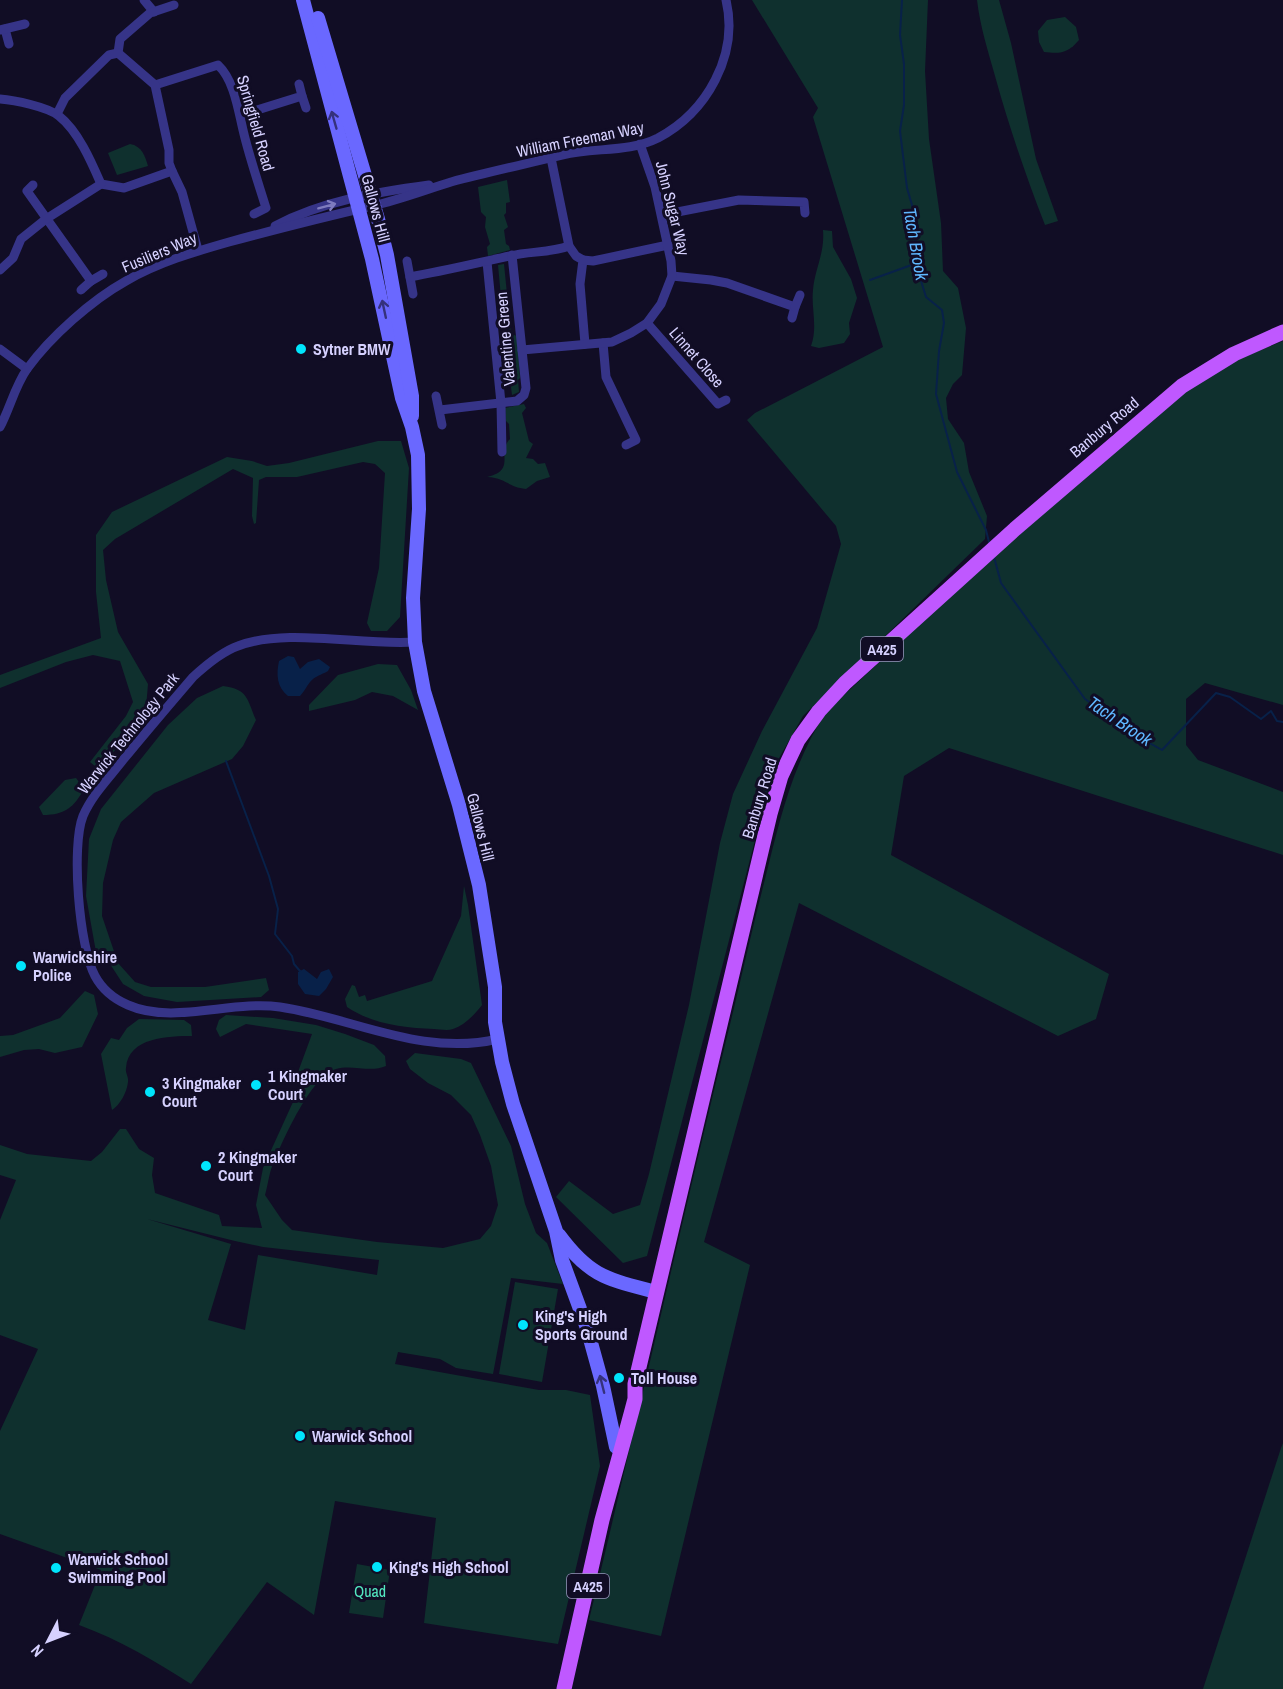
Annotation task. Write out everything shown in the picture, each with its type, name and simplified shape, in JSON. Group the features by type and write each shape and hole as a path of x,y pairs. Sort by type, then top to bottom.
{"main road":[{"name":"Banbury Road","path":"564,1689 611,1483 618,1466 635,1399 635,1384 656,1292 773,800 798,740 819,711 845,683 1135,424 1182,386 1218,362 1283,332"},
{"name":"Banbury Road","path":"611,1483 610,1467 625,1402 635,1384"}],"street":[{"path":"144,0 154,12"},
{"name":"Gallows Hill","path":"303,0 358,203 383,303 402,398 412,427"},
{"name":"Gallows Hill","path":"313,0 329,60 373,200 387,255 412,396 412,427 420,479 413,598 414,642 424,691 459,805 494,953 495,1023 509,1089 556,1231 562,1260 587,1328 603,1386 616,1447"},
{"name":"William Freeman Way","path":"373,200 583,151 640,144 657,138 684,120 698,107 711,89 726,50 729,28 726,0"},
{"path":"118,53 120,39 154,12 174,5"},
{"path":"9,44 3,29 25,24"},
{"path":"118,53 155,85 169,150 169,163 182,192 198,250"},
{"path":"57,114 65,98 109,55 118,53"},
{"name":"Springfield Road","path":"155,85 218,65 226,73 241,115 243,130 266,208"},
{"path":"299,84 306,108"},
{"path":"241,115 302,96"},
{"path":"0,99 57,114 70,127 99,180 124,188 172,171"},
{"name":"John Sugar Way","path":"522,350 603,343 622,338 647,323 661,304 672,276 668,244 662,215 640,144"},
{"path":"551,158 569,246 576,256 583,260 593,261 668,244"},
{"path":"0,270 13,258 21,239 99,180"},
{"path":"28,187 46,219 92,281"},
{"path":"804,191 805,213"},
{"name":"Fusiliers Way","path":"0,427 27,369 72,320 108,293 144,271 198,250 373,200"},
{"path":"662,215 739,200 804,202"},
{"path":"254,214 277,205"},
{"path":"410,277 512,255 557,251 569,246"},
{"name":"Valentine Green","path":"501,403 517,401 526,388 512,255"},
{"path":"583,260 580,284 585,344"},
{"path":"407,261 413,294"},
{"path":"487,262 501,403 502,452"},
{"path":"81,290 103,274"},
{"path":"672,276 727,284 795,307"},
{"path":"792,318 800,295"},
{"name":"Linnet Close","path":"647,323 718,404"},
{"path":"603,343 606,377 636,440"},
{"path":"0,349 27,369"},
{"path":"436,396 442,425"},
{"path":"440,410 501,403"},
{"path":"626,445 645,435"},
{"name":"Warwick Technology Park","path":"414,642 271,639 239,645 226,651 193,677 101,786 83,816 77,856 82,930 86,950 93,973 110,995 128,1006 148,1011 185,1011 263,1005 299,1011 401,1038 450,1045 498,1039"},
{"name":"Gallows Hill","path":"556,1231 577,1258 591,1270 609,1279 656,1292"},
{"path":"576,1297 579,1285 591,1270"}],"green space":[{"path":"752,0 928,0 925,71 929,139 941,223 943,271 958,288 966,328 962,375 953,384 946,398 948,419 964,443 969,472 987,516 985,539 803,716 774,767 647,1256 623,1263 556,1197 569,1181 613,1214 640,1205 689,1005 720,843 733,794 762,731 817,628 841,544 836,526 747,420 755,413 883,347 813,117 818,108"},
{"path":"977,0 999,0 1011,43 1036,159 1058,221 1045,225 1031,188 1000,95 984,38"},
{"path":"1065,17 1076,27 1079,40 1064,52 1044,52 1039,42 1038,31 1047,20"},
{"path":"130,144 140,149 148,166 117,175 108,153"},
{"path":"507,180 510,202 506,203 504,215 508,227 504,230 506,244 510,250 488,256 487,247 490,244 485,227 486,217 481,212 478,187"},
{"path":"823,230 832,231 833,247 851,279 857,298 849,323 850,334 844,343 819,348 811,346 814,332 814,282 823,246"},
{"path":"504,264 511,334 517,336 520,378 518,380 519,392 512,395 498,265"},
{"path":"1283,341 1283,705 1205,683 1186,699 1186,745 1198,760 1283,792 1283,855 949,748 904,776 891,855 1109,974 1096,1019 1058,1036 799,903 704,1242 750,1265 661,1636 589,1620 753,927 788,793 814,732 826,712 985,563 1186,389 1232,362"},
{"path":"524,404 526,408 522,413 529,441 533,444 526,458 533,459 538,464 545,463 550,477 537,481 526,489 487,477 496,474 504,466 506,444 510,439 505,408"},
{"path":"378,441 401,441 409,468 400,617 387,631 371,631 367,623 379,568 385,473 375,464 363,462 297,477 266,477 259,480 256,523 254,524 252,516 253,478 233,469 115,539 103,550 106,580 118,632 148,684 146,708 104,765 96,767 90,762 126,716 133,702 120,661 93,655 66,662 0,688 0,675 101,638 96,592 96,535 112,512 227,457 267,466 289,463"},
{"path":"378,664 397,665 411,690 418,710 393,696 372,692 355,700 309,711 309,705 338,675"},
{"path":"223,686 231,687 246,696 256,720 243,746 232,759 154,793 121,822 113,840 103,883 102,916 118,963 135,982 151,987 205,987 266,978 269,990 261,997 177,1002 144,996 123,984 110,964 96,952 86,896 89,839 101,809 168,725 197,698"},
{"path":"76,778 84,789 76,801 63,812 43,815 39,807 65,780"},
{"path":"464,886 482,1005 472,1016 461,1025 446,1030 400,1026 378,1021 347,1007 345,999 352,985 355,986 359,997 365,995 367,1001 432,981 461,916"},
{"path":"85,991 94,995 98,1014 82,1047 55,1053 39,1049 24,1050 0,1057 0,1036 13,1035 60,1018"},
{"name":"Warwick School","path":"226,1015 273,1018 316,1025 374,1045 385,1056 386,1066 380,1068 348,1067 336,1069 327,1074 317,1083 299,1110 272,1168 265,1195 282,1220 292,1230 377,1242 443,1248 480,1239 491,1226 498,1205 491,1166 480,1135 471,1115 451,1095 428,1083 410,1069 406,1061 415,1053 461,1059 471,1063 511,1146 525,1204 536,1233 547,1243 563,1284 511,1278 493,1374 456,1368 440,1359 398,1352 395,1364 539,1390 566,1390 590,1395 600,1466 558,1644 424,1623 436,1518 335,1501 314,1615 267,1582 191,1684 109,1637 79,1625 101,1570 0,1534 0,1431 38,1349 0,1335 0,1220 16,1180 0,1175 0,1145 27,1154 91,1161 102,1152 120,1129 126,1129 139,1149 154,1158 152,1175 155,1193 219,1215 222,1226 262,1228 256,1205 263,1168 303,1080 298,1072 312,1034 246,1024 220,1037 216,1029 219,1020","holes":["147,1219 263,1247 379,1260 377,1275 258,1255 245,1330 208,1320 231,1244"]},
{"path":"139,1019 184,1020 191,1025 192,1036 151,1040 134,1050 128,1058 126,1068 128,1080 126,1090 120,1102 112,1110 101,1054 111,1038 119,1040 127,1028"},
{"path":"515,1282 558,1289 542,1382 499,1374"},
{"path":"1283,1443 1283,1689 1203,1689 1281,1448"},
{"name":"Quad","path":"357,1564 390,1570 383,1618 349,1613"}],"water":[{"path":"288,656 294,657 300,669 308,662 319,659 330,667 328,671 312,680 300,696 288,696 278,680 278,671 279,661"},
{"path":"304,969 317,979 321,972 329,969 333,977 319,996 305,994 298,984 298,972"}],"waterway":[{"name":"Tach Brook","path":"902,0 900,35 904,64 904,105 900,131 907,188 912,205 918,271 926,297 942,310 944,323 939,351 936,394 957,472 986,530 989,542"},
{"path":"870,280 917,263"},
{"name":"Tach Brook","path":"994,557 1001,583 1085,699 1137,736 1162,750 1216,693 1230,697 1261,719 1271,711 1277,721 1283,722"},
{"path":"226,761 269,876 278,909 275,934 300,971"}],"place":[{"name":"Sytner BMW","path":"301,349"},
{"name":"Warwickshire Police","path":"21,966"},
{"name":"1 Kingmaker Court","path":"256,1085"},
{"name":"3 Kingmaker Court","path":"150,1092"},
{"name":"2 Kingmaker Court","path":"206,1166"},
{"name":"King's High Sports Ground","path":"523,1325"},
{"name":"Toll House","path":"619,1378"},
{"name":"Warwick School","path":"300,1436"},
{"name":"King's High School","path":"377,1567"},
{"name":"Warwick School Swimming Pool","path":"56,1568"}]}
